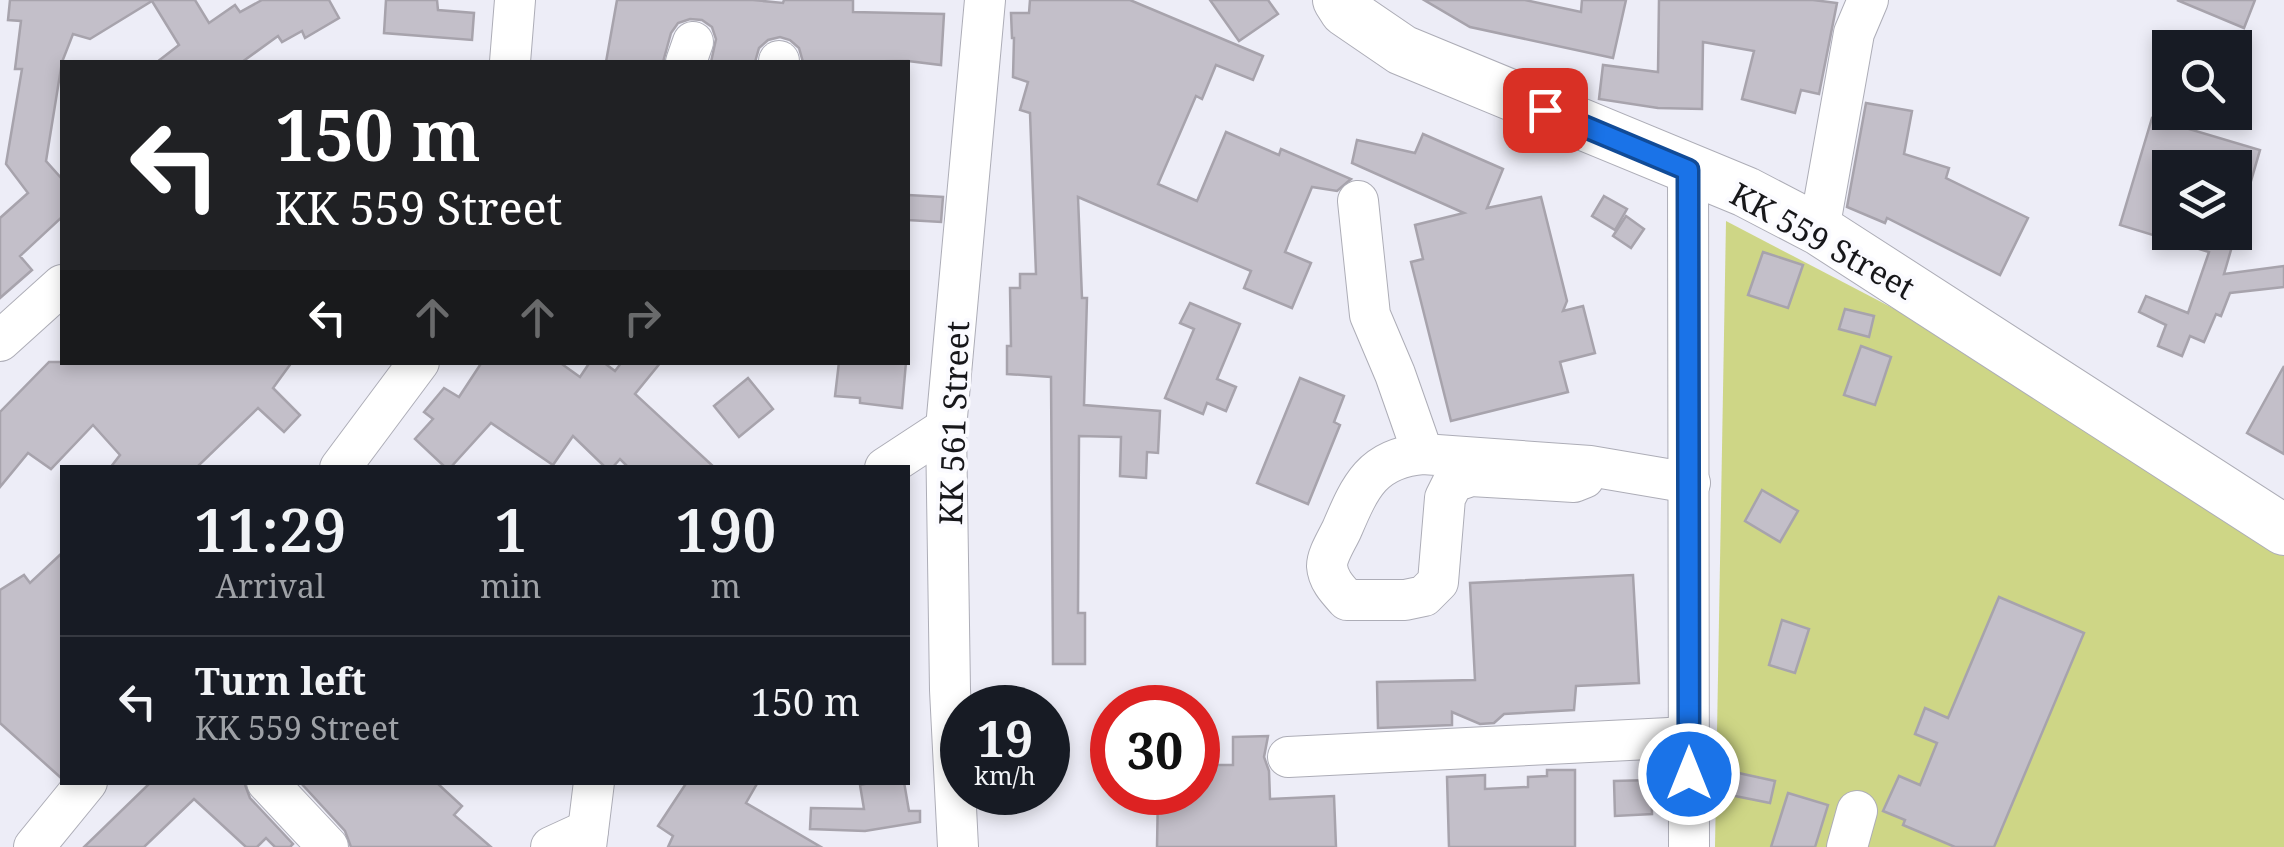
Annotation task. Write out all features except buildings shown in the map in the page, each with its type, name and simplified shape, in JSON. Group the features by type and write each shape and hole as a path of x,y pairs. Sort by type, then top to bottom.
{"main road":[{"name":"KK 559 Street","path":"1338,0 1345,11 1402,50 1746,192 1819,230 2284,530"}],"street":[{"path":"510,60 515,0"},
{"name":"KK 561 Street","path":"958,847 950,690 946,428 986,0"},
{"path":"1819,230 1855,11"},
{"path":"1688,170 1689,847"},
{"path":"1358,201 1370,315 1422,454"},
{"path":"0,341 60,286"},
{"path":"342,465 418,365"},
{"path":"890,465 946,428"},
{"path":"1590,466 1584,478 1574,482 1471,476 1454,482 1445,498 1438,582 1424,596 1405,600 1347,600 1332,584 1326,564 1360,488 1383,464 1401,456 1422,454 1590,466 1690,483"},
{"path":"1288,757 1689,737"},
{"path":"37,846 85,785"},
{"path":"270,785 328,847"},
{"path":"550,847 587,839 594,785"}],"green space":[{"path":"1726,221 1952,339 2284,551 2284,847 1715,847"}],"route":[{"path":"1545,110 1688,170 1689,774"}]}
